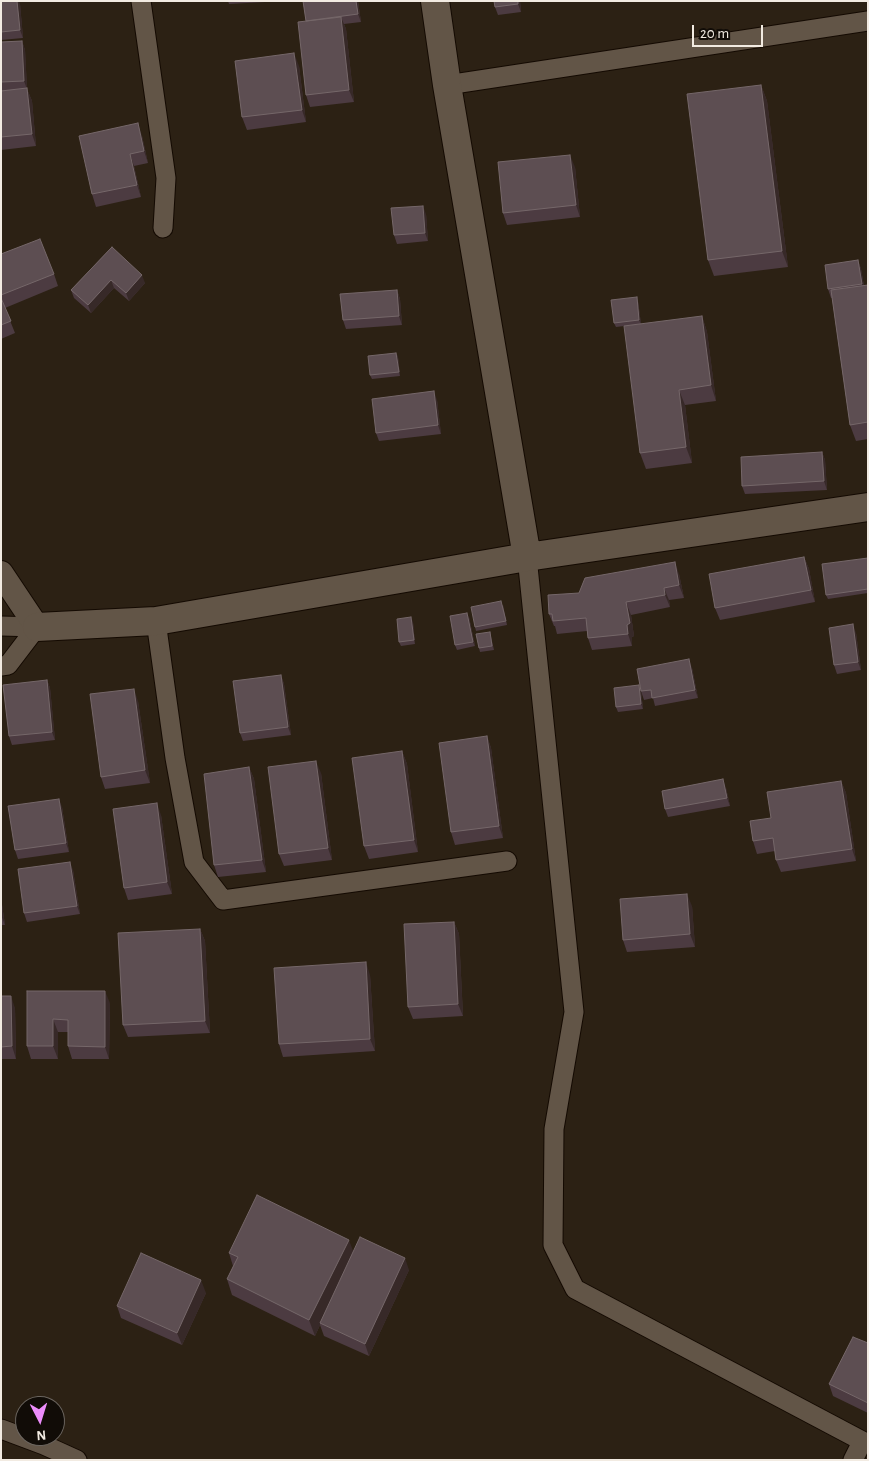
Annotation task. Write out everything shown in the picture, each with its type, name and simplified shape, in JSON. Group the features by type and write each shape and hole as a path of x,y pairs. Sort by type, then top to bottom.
{"main road":[{"path":"435,1 447,85 527,557"},
{"path":"37,627 156,621 527,557 868,507"}],"street":[{"path":"141,1 166,178 163,228"},
{"path":"447,85 868,21"},
{"path":"527,557 574,1012 554,1128 553,1245 575,1289 865,1443 853,1460"},
{"path":"1,573 37,627"},
{"path":"156,621 175,758 194,862 223,900 507,861"},
{"path":"1,626 37,627"},
{"path":"1,666 8,665 37,627"},
{"path":"1,1429 77,1460"}],"building":[{"path":"1,1 17,1 20,30 1,32"},
{"path":"303,1 356,1 358,14 306,21"},
{"path":"494,1 518,1 518,4 495,7"},
{"path":"341,17 349,90 306,95 298,22"},
{"path":"22,41 24,81 1,82 1,42"},
{"path":"294,53 302,110 242,117 235,61"},
{"path":"761,85 782,251 708,260 687,94"},
{"path":"27,88 32,134 1,137 1,91"},
{"path":"138,123 144,151 130,154 137,185 92,194 79,136"},
{"path":"570,155 576,205 503,213 498,162"},
{"path":"423,206 425,233 394,235 391,208"},
{"path":"40,239 54,274 1,295 1,254"},
{"path":"112,247 142,275 126,293 111,280 88,305 71,290"},
{"path":"858,260 862,284 828,289 825,265"},
{"path":"868,285 868,422 850,425 831,290"},
{"path":"397,290 399,316 343,320 340,294"},
{"path":"637,297 639,320 614,323 611,300"},
{"path":"1,298 11,321 1,325"},
{"path":"702,316 711,385 679,390 686,447 640,453 624,326"},
{"path":"396,353 399,372 370,375 368,356"},
{"path":"434,391 438,425 376,433 372,399"},
{"path":"822,452 824,481 742,486 741,457"},
{"path":"804,557 811,590 715,608 709,574"},
{"path":"868,558 868,589 826,595 822,564"},
{"path":"675,562 679,585 664,588 665,595 626,602 630,623 627,625 628,634 588,638 586,618 553,621 552,614 549,614 548,595 579,593 585,578"},
{"path":"501,601 506,621 475,627 471,607"},
{"path":"467,613 473,642 455,645 450,616"},
{"path":"411,617 414,640 399,642 397,619"},
{"path":"853,624 858,662 834,665 829,628"},
{"path":"490,632 492,646 479,648 476,634"},
{"path":"689,659 695,690 652,698 651,690 641,691 637,669"},
{"path":"281,675 288,727 240,733 233,681"},
{"path":"47,680 52,732 9,736 3,685"},
{"path":"639,685 641,704 616,707 614,688"},
{"path":"134,689 145,770 101,777 90,694"},
{"path":"487,736 499,826 451,832 439,743"},
{"path":"402,751 414,840 364,846 352,758"},
{"path":"316,761 328,848 279,854 268,767"},
{"path":"249,767 262,860 214,865 204,774"},
{"path":"723,779 727,798 665,809 662,791"},
{"path":"841,781 852,849 776,860 773,838 753,841 750,821 771,818 767,792"},
{"path":"59,799 66,843 15,850 8,806"},
{"path":"157,803 167,882 124,888 113,809"},
{"path":"70,862 77,906 24,913 18,869"},
{"path":"687,894 690,934 623,940 620,899"},
{"path":"454,922 458,1004 408,1007 404,924"},
{"path":"200,929 205,1021 123,1025 118,933"},
{"path":"366,962 370,1039 279,1044 274,968"},
{"path":"27,991 105,991 105,1047 68,1046 68,1020 53,1019 53,1046 27,1046"},
{"path":"1,996 11,996 12,1046 1,1047"},
{"path":"257,1195 349,1240 309,1320 227,1279 238,1257 229,1253"},
{"path":"360,1237 405,1258 365,1344 320,1323"},
{"path":"141,1253 201,1280 177,1333 117,1306"},
{"path":"853,1337 868,1343 868,1403 829,1384"}]}
